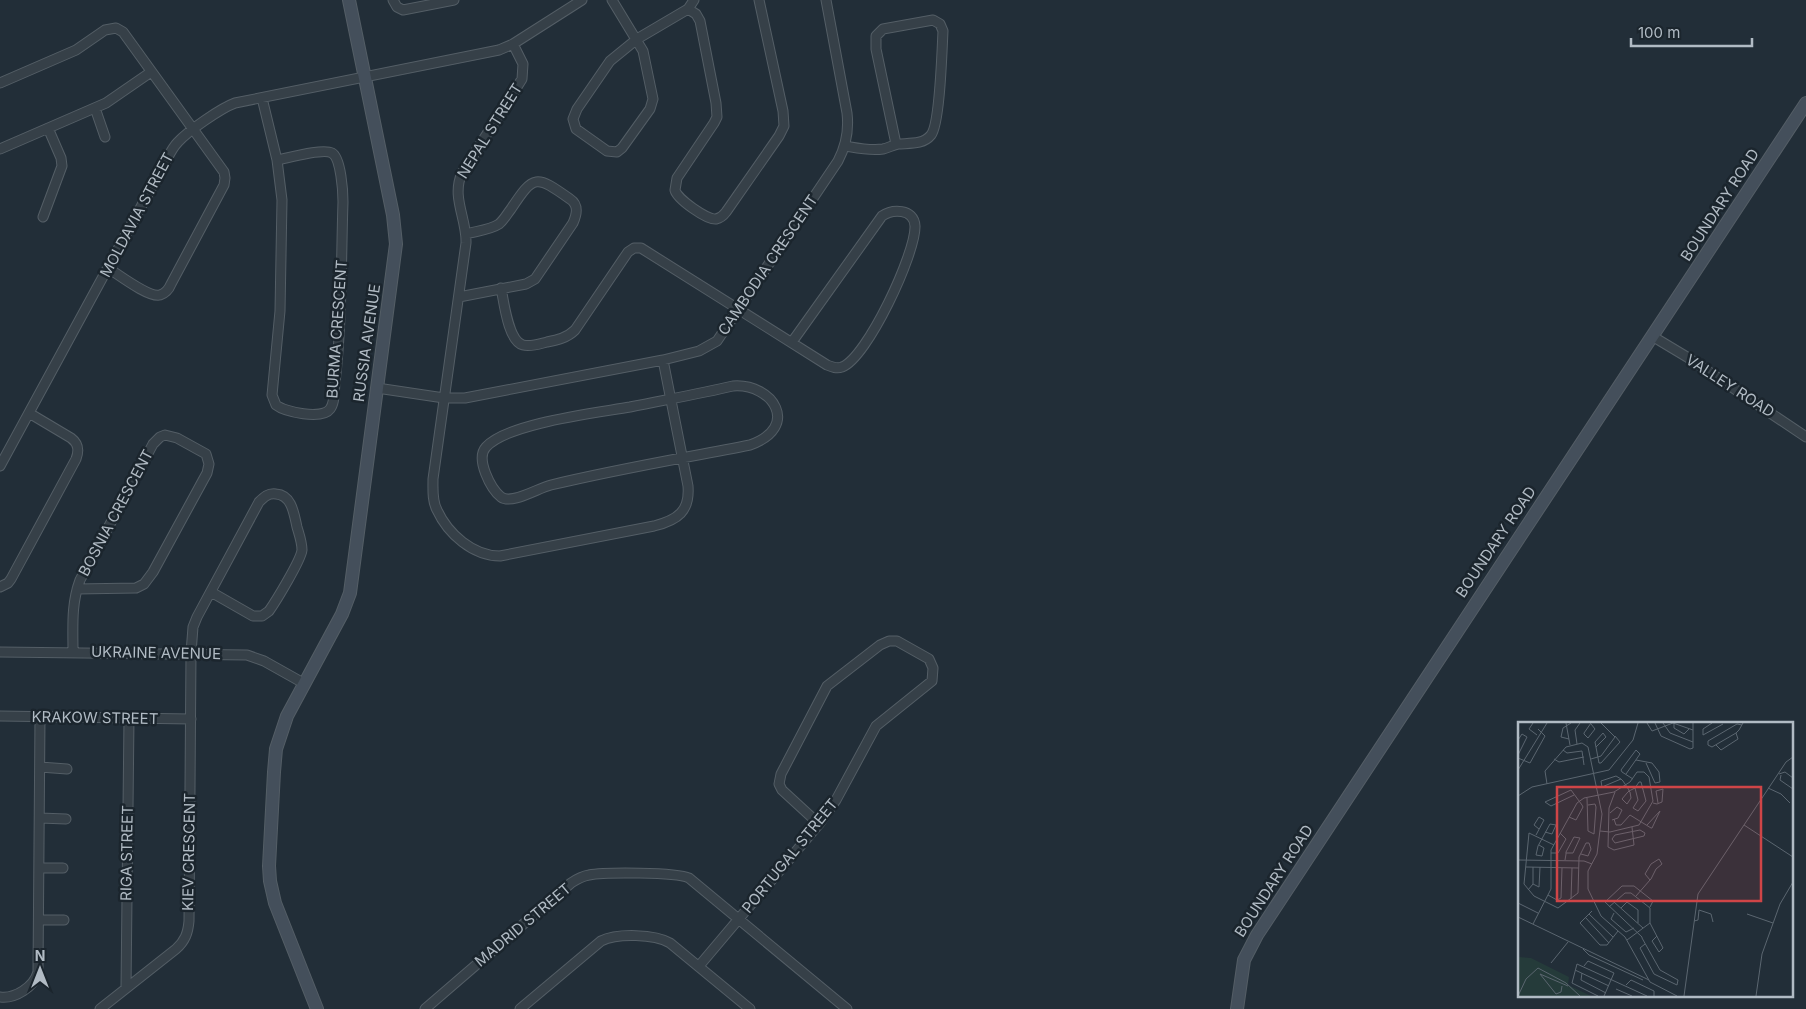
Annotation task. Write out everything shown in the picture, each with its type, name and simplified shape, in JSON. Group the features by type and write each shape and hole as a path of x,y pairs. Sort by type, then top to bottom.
{"street":[{"name":"RUSSIA AVENUE","path":"317,1009 275,903 270,881 268,866 276,749 287,716 342,614 350,593 395,260 396,237 349,0"},
{"path":"393,0 398,8 403,10 454,0"},
{"path":"365,78 492,52 513,44 582,0"},
{"path":"612,0 637,39 646,64 653,93 653,104 622,148 617,152 610,152 576,129 573,123 574,115 610,61 637,39 688,9 694,0"},
{"path":"688,9 696,14 700,21 717,117 677,178 674,190 681,200 708,217 716,219 722,217 726,212 784,126 783,111 760,0"},
{"name":"CAMBODIA CRESCENT","path":"377,388 444,398 473,397 691,354 712,345 722,335 739,310 838,160 845,146 848,113 826,0"},
{"path":"845,146 870,150 881,149 896,144 922,141 931,136 940,90 943,31 940,24 933,20 883,29 876,36 878,59 896,144"},
{"path":"0,83 76,50 101,32 113,27 116,28 123,32 221,166 225,175 225,181 168,289 159,295 150,294 108,268"},
{"name":"NEPAL STREET","path":"513,44 523,64 522,79 459,180 457,194 466,234 466,243 433,479 434,504 450,531 471,548 492,556 654,526 672,520 684,511 688,502 688,486 663,360"},
{"path":"0,149 111,101 151,72"},
{"name":"MOLDAVIA STREET","path":"0,466 173,148 180,140 227,106 235,103 365,78"},
{"name":"BURMA CRESCENT","path":"262,98 276,160 282,200 280,311 272,396 276,405 285,410 323,414 329,412 333,404 339,352 342,180 336,157 332,152 324,151 276,160"},
{"name":"BOUNDARY ROAD","path":"1237,1009 1244,960 1257,935 1806,103"},
{"path":"95,108 105,137"},
{"path":"43,217 62,166 61,158 48,128"},
{"path":"458,296 532,282 539,276 576,218 577,211 575,204 547,184 533,181 525,188 502,222 487,229 466,234"},
{"path":"502,288 511,332 517,341 527,345 563,338 572,333 624,256 634,248 645,250 831,367 842,367 852,359 867,340 902,275 915,228 911,216 904,212 894,211 882,216 792,342"},
{"name":"VALLEY ROAD","path":"1652,336 1687,357 1806,437"},
{"path":"743,386 754,389 775,406 778,414 776,428 769,436 760,441 558,484 509,500 502,498 498,494 484,471 481,462 482,453 486,447 514,431 549,422 671,399 743,386"},
{"path":"0,587 8,584 11,579 78,452 77,444 72,438 29,413"},
{"name":"BOSNIA CRESCENT","path":"73,652 73,601 77,589 156,440 165,435 173,436 206,454 209,464 207,473 153,572 144,584 130,588 77,589"},
{"name":"KIEV CRESCENT","path":"100,1009 176,949 183,942 187,934 189,921 191,653 194,625 210,592 259,502 263,497 271,494 282,495 286,498 293,509 302,552 269,611 262,616 254,616 210,592"},
{"name":"PORTUGAL STREET","path":"699,966 818,824 844,786 873,729 928,685 933,677 933,664 929,659 901,642 894,641 880,645 827,686 781,774 780,787 785,794 818,824"},
{"name":"UKRAINE AVENUE","path":"0,652 191,653 252,656 305,684"},
{"name":"KRAKOW STREET","path":"0,716 191,719"},
{"path":"0,996 7,998 14,996 35,980 38,967 40,717"},
{"name":"RIGA STREET","path":"126,988 129,718"},
{"path":"40,767 67,769"},
{"path":"40,818 66,819"},
{"path":"39,868 63,868"},
{"name":"MADRID STREET","path":"425,1009 571,883 589,875 676,874 694,880 847,1009"},
{"path":"38,920 64,920"},
{"path":"520,1009 593,947 608,938 642,937 661,938 670,943 750,1009"}]}
